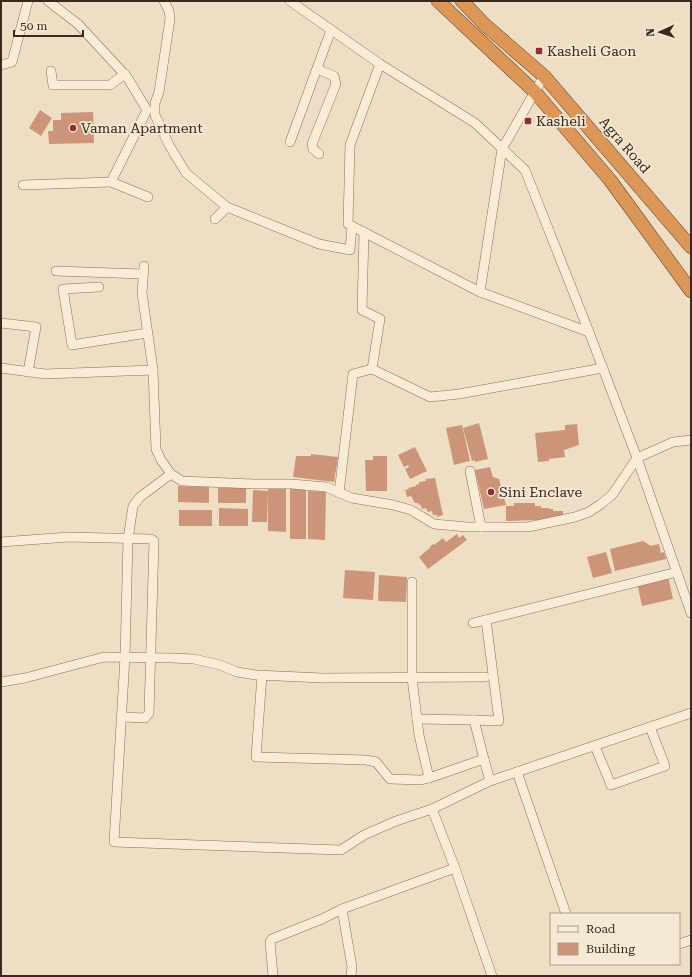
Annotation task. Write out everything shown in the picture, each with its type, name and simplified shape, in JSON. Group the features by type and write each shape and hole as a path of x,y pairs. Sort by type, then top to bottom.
{"highway":[{"path":"438,1 535,92 610,180 691,291"},
{"name":"Agra Road","path":"462,1 485,25 544,76 691,247"}],"street":[{"path":"1,65 12,62 28,1"},
{"path":"48,1 78,24 125,74 147,110 111,182"},
{"path":"164,1 169,11 170,19 159,92 155,103 155,115 169,146 186,173 227,207 319,244 350,250 352,226"},
{"path":"290,1 380,64 475,123 525,170 637,458 691,613"},
{"path":"290,142 332,30"},
{"path":"380,64 350,145 348,224 480,292 589,332"},
{"path":"317,69 334,76 336,84 312,144 313,149 319,154"},
{"path":"51,72 53,85 110,85 125,74"},
{"path":"480,292 502,149 544,76"},
{"path":"23,185 111,182 148,197"},
{"path":"215,219 227,207"},
{"path":"364,232 362,310 380,319 372,369"},
{"path":"56,271 144,270 142,293 153,370 156,449 161,460 172,474 182,481 233,484 291,484 326,487 352,498 393,504 411,510 434,524 467,527 528,527 575,517 589,512 612,495 637,458 673,442 691,440"},
{"path":"99,287 63,289 72,345 147,333"},
{"path":"1,323 36,327 28,372"},
{"path":"1,368 45,374 153,370"},
{"path":"339,493 353,374 372,369 430,397 459,394 603,368"},
{"path":"470,471 481,527"},
{"path":"172,474 140,497 133,506 128,539 126,657 114,842 341,850 364,835 396,821 432,809 490,782 691,713"},
{"path":"1,542 69,537 151,539 154,541 149,713 145,718 122,717"},
{"path":"473,623 677,572"},
{"path":"412,582 412,678 420,742 429,778"},
{"path":"417,719 499,721 486,620"},
{"path":"1,682 25,678 104,657 194,659 220,665 237,672 262,675 323,678 485,677"},
{"path":"262,675 256,757 366,760 376,762 390,779 421,780 484,758"},
{"path":"474,720 490,782"},
{"path":"595,746 611,785 665,766 650,727"},
{"path":"518,772 566,913"},
{"path":"432,809 455,868 492,976"},
{"path":"273,976 270,942 272,939 322,919 342,909 455,868"},
{"path":"342,909 352,967 352,976"},
{"path":"680,944 691,940"}],"building":[{"path":"40,110 52,118 41,136 29,128"},
{"name":"Vaman Apartment","path":"93,112 94,143 49,144 48,131 53,131 53,120 61,120 61,113"},
{"path":"479,423 488,459 475,462 475,460 472,461 463,428"},
{"path":"577,424 579,445 564,450 565,457 538,462 535,433 565,430 565,425"},
{"path":"462,425 470,461 454,465 446,428"},
{"path":"415,447 427,471 410,479 405,469 409,467 408,465 404,467 398,455"},
{"path":"311,454 338,457 334,482 293,477 296,456 311,456"},
{"path":"373,456 387,456 387,491 366,491 365,460 373,460"},
{"name":"Sini Enclave","path":"490,467 493,477 499,479 506,505 484,509 475,470"},
{"path":"435,478 443,515 437,517 437,515 433,515 432,511 428,512 426,508 422,509 420,504 418,505 418,503 415,503 411,496 407,497 405,490 416,486 419,482 426,481 425,479"},
{"path":"178,486 209,487 209,503 178,502"},
{"path":"218,488 246,488 246,503 218,503"},
{"path":"268,488 286,488 286,532 268,531"},
{"path":"290,489 306,489 306,539 290,539"},
{"path":"253,490 268,491 267,522 252,522"},
{"path":"308,491 326,492 325,540 308,539"},
{"path":"514,503 535,503 535,506 541,506 541,508 553,509 553,511 563,511 563,519 506,521 506,506 514,506"},
{"path":"219,508 248,509 248,526 219,526"},
{"path":"179,510 212,510 212,526 179,526"},
{"path":"457,534 459,538 463,535 467,540 428,569 419,557 433,544 434,545 443,538 446,542"},
{"path":"643,541 651,546 659,544 661,553 664,552 666,559 615,571 610,549"},
{"path":"606,552 612,573 593,578 587,557"},
{"path":"345,570 375,572 373,600 343,598"},
{"path":"379,575 407,577 406,602 378,601"},
{"path":"668,576 673,599 642,606 637,583"}],"place":[{"name":"Kasheli Gaon","path":"539,51"},
{"name":"Kasheli","path":"528,121"},
{"name":"Vaman Apartment","path":"73,128"},
{"name":"Sini Enclave","path":"491,492"}]}
